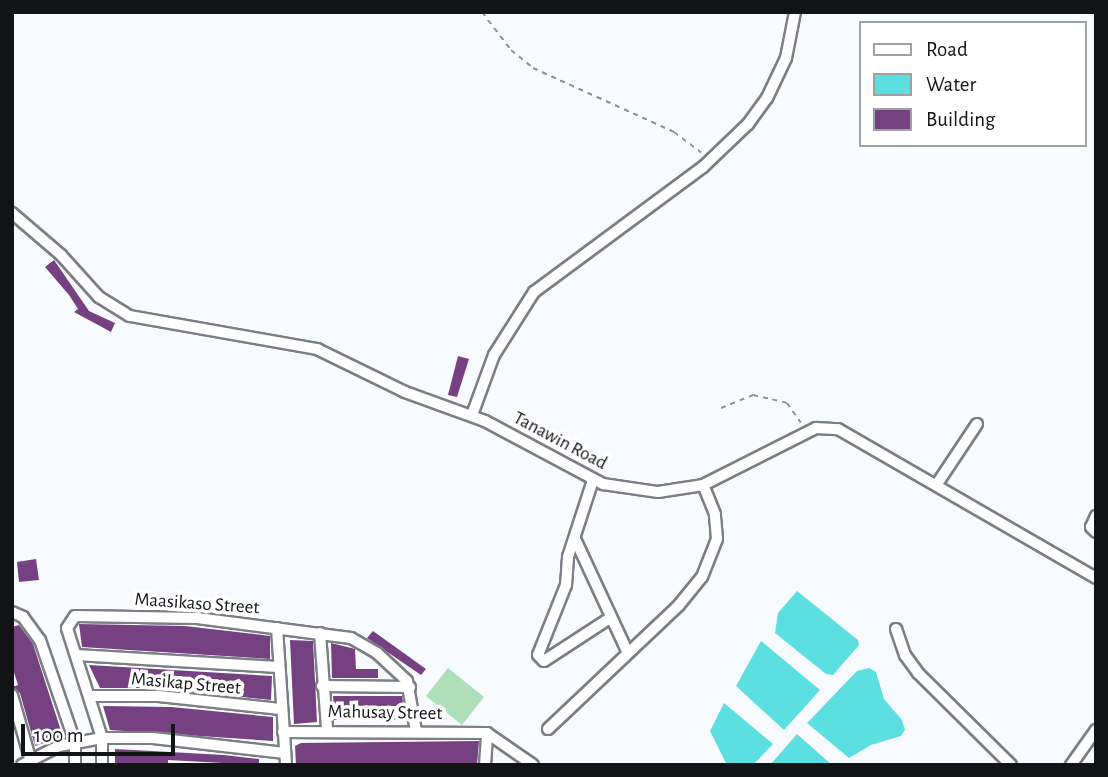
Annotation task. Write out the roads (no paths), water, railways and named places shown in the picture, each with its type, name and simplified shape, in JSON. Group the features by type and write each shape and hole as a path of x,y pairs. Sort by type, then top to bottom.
{"street":[{"path":"472,415 494,355 534,292 709,162 748,124 767,98 786,58 795,12"},
{"name":"Tanawin Road","path":"12,214 61,255 99,297 131,316 317,349 405,392 472,415 593,480 623,490 658,492 703,485 807,433 838,429 1096,578"},
{"path":"937,484 977,424"},
{"path":"593,480 579,517 576,541 568,557 566,585 538,655 544,661 610,618"},
{"path":"548,729 679,605 709,562 717,528 703,485"},
{"path":"1096,516 1091,527 1096,532"},
{"path":"576,541 628,653"},
{"path":"12,612 23,617 40,640 75,742 75,765"},
{"name":"Maasikaso Street","path":"103,765 102,738 66,624 75,616 197,618 320,633 363,643 394,666 410,687"},
{"path":"277,628 280,709 286,765"},
{"path":"896,629 905,655 918,673 1011,765"},
{"path":"320,633 327,729"},
{"path":"76,655 278,667"},
{"path":"322,686 410,687 416,731"},
{"path":"12,695 29,763 75,742 102,738 153,738 285,753"},
{"name":"Masikap Street","path":"89,696 159,696 280,709"},
{"name":"Mahusay Street","path":"283,732 327,729 486,733"},
{"path":"1071,765 1096,730"},
{"path":"485,765 486,733"},
{"path":"486,733 533,765"}],"water":[{"path":"797,591 858,640 859,645 833,675 826,674 775,633 778,613"},
{"path":"761,641 820,690 784,730 736,686"},
{"path":"869,668 876,672 884,699 902,720 905,730 901,736 871,745 849,758 807,723 857,671"},
{"path":"724,703 773,744 753,765 727,765 710,731"},
{"path":"797,734 832,765 770,765"}]}
